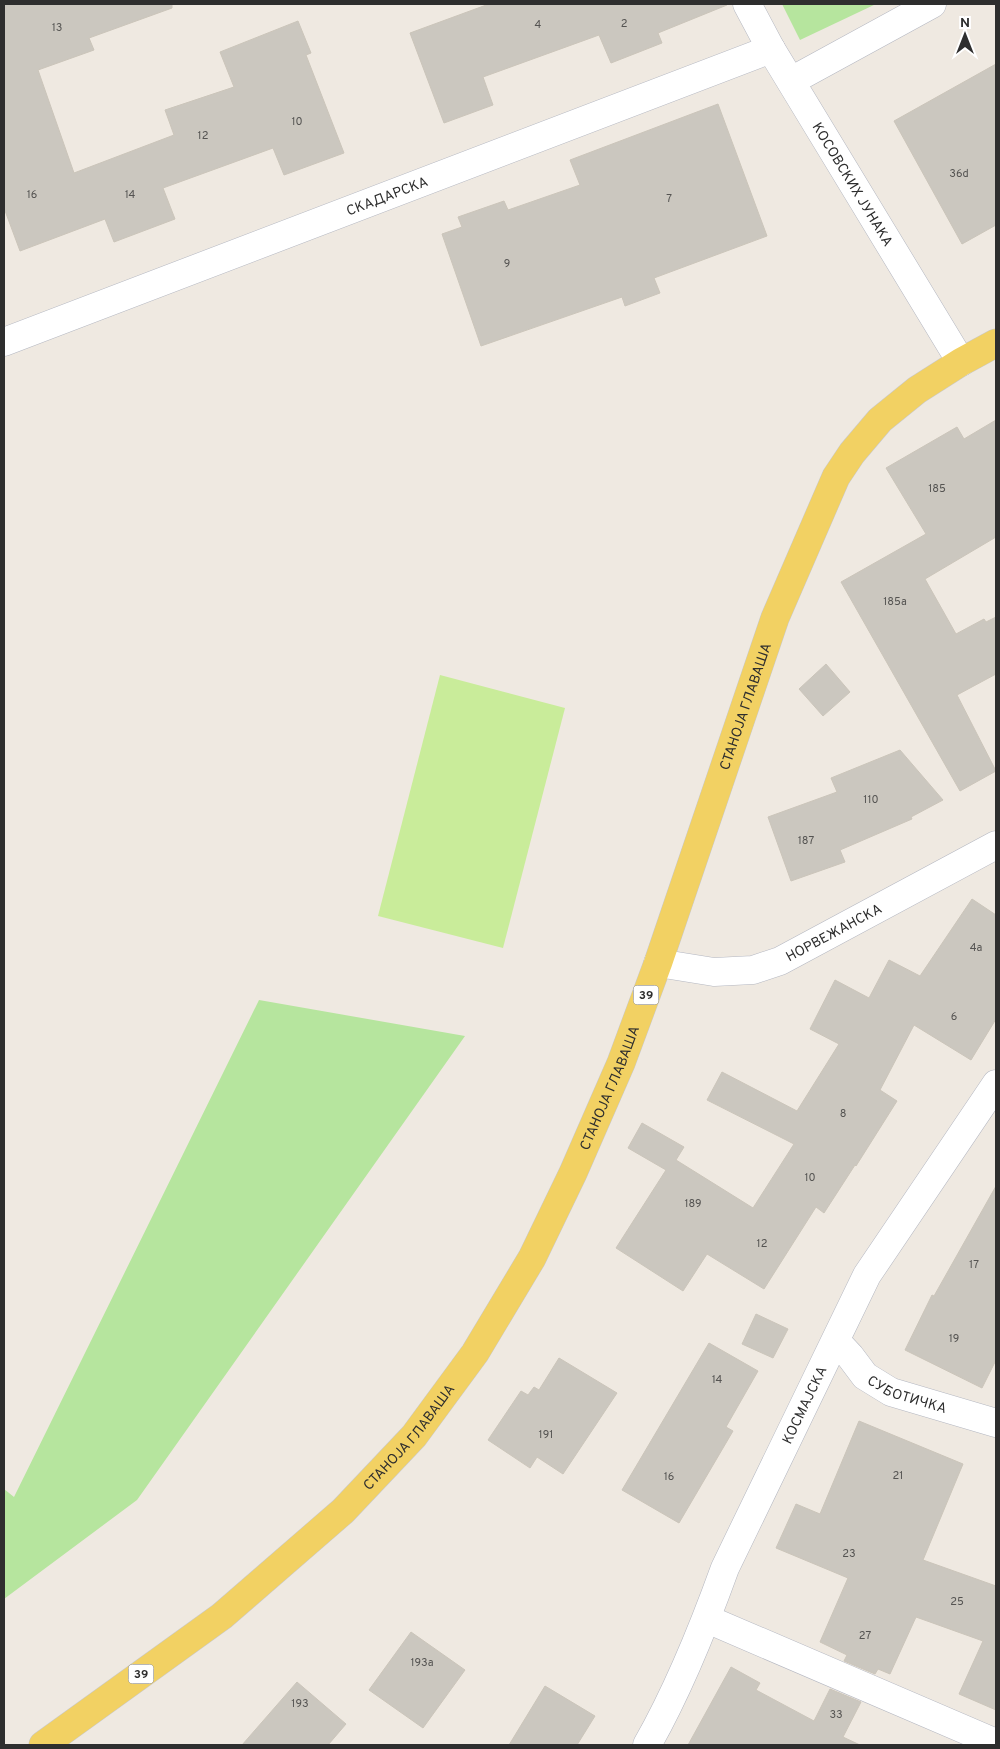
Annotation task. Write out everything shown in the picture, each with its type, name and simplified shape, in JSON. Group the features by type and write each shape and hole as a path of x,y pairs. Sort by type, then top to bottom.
{"main road":[{"name":"СТАНОЈА ГЛАВАША","path":"52,1739 222,1616 343,1511 414,1436 475,1353 532,1258 573,1173 617,1073 658,963 775,618 836,477 852,453 880,420 918,390 961,362 996,343"}],"street":[{"name":"КОСОВСКИХ ЈУНАКА","path":"747,4 771,49 961,362"},
{"path":"791,82 932,4"},
{"name":"СКАДАРСКА","path":"4,342 771,49"},
{"name":"НОРВЕЖАНСКА","path":"658,963 714,972 753,970 780,961 996,844"},
{"name":"КОСМАЈСКА","path":"647,1745 664,1716 707,1618 725,1568 867,1275 996,1084"},
{"name":"СУБОТИЧКА","path":"836,1341 865,1376 891,1392 996,1423"},
{"path":"707,1618 996,1743"}],"green space":[{"path":"782,4 876,4 800,40"},
{"path":"440,675 565,708 503,948 378,916"},
{"path":"259,1000 465,1036 137,1500 4,1599 4,1489 14,1497"}],"building":[{"path":"4,4 172,4 172,8 89,38 94,50 38,70 74,173 174,135 165,110 234,87 220,52 298,21 311,53 306,55 344,153 284,175 273,148 163,188 175,219 114,242 105,219 20,251 4,208"},
{"path":"489,4 727,5 658,33 662,43 611,63 599,35 483,77 493,105 444,123 410,33"},
{"path":"996,64 996,225 962,244 894,121"},
{"path":"718,104 767,236 654,278 660,293 625,306 622,297 481,346 442,234 462,227 458,217 504,201 508,210 580,185 570,160"},
{"path":"996,420 996,537 925,579 956,634 984,619 986,622 996,617 996,674 957,695 996,771 960,791 841,582 926,534 886,468 957,427 964,439"},
{"path":"826,664 850,692 823,716 799,689"},
{"path":"900,750 943,800 911,817 912,819 840,850 845,862 791,881 768,817 837,792 831,778"},
{"path":"972,899 996,915 996,1019 971,1060 914,1025 880,1090 897,1101 824,1213 816,1207 764,1289 707,1254 683,1291 616,1248 666,1170 628,1148 642,1123 684,1147 676,1160 753,1208 794,1144 707,1100 722,1072 797,1111 839,1044 810,1029 835,980 869,998 889,960 920,976"},
{"path":"996,1186 996,1360 982,1388 905,1350 932,1295 934,1296"},
{"path":"756,1314 788,1329 773,1358 742,1344"},
{"path":"709,1343 758,1371 726,1427 733,1431 679,1523 622,1490"},
{"path":"559,1358 617,1393 563,1474 537,1457 530,1468 488,1440 521,1391 528,1395 534,1387 539,1390"},
{"path":"859,1421 963,1464 923,1560 996,1586 996,1710 959,1694 983,1641 916,1617 890,1674 878,1669 875,1674 844,1661 847,1655 820,1642 848,1578 776,1548 796,1504 820,1514"},
{"path":"411,1632 465,1670 423,1728 369,1690"},
{"path":"731,1667 760,1683 756,1690 814,1721 830,1689 861,1702 843,1737 860,1745 688,1745"},
{"path":"297,1682 346,1724 328,1745 242,1745"},
{"path":"545,1686 595,1716 577,1745 509,1745"}]}
